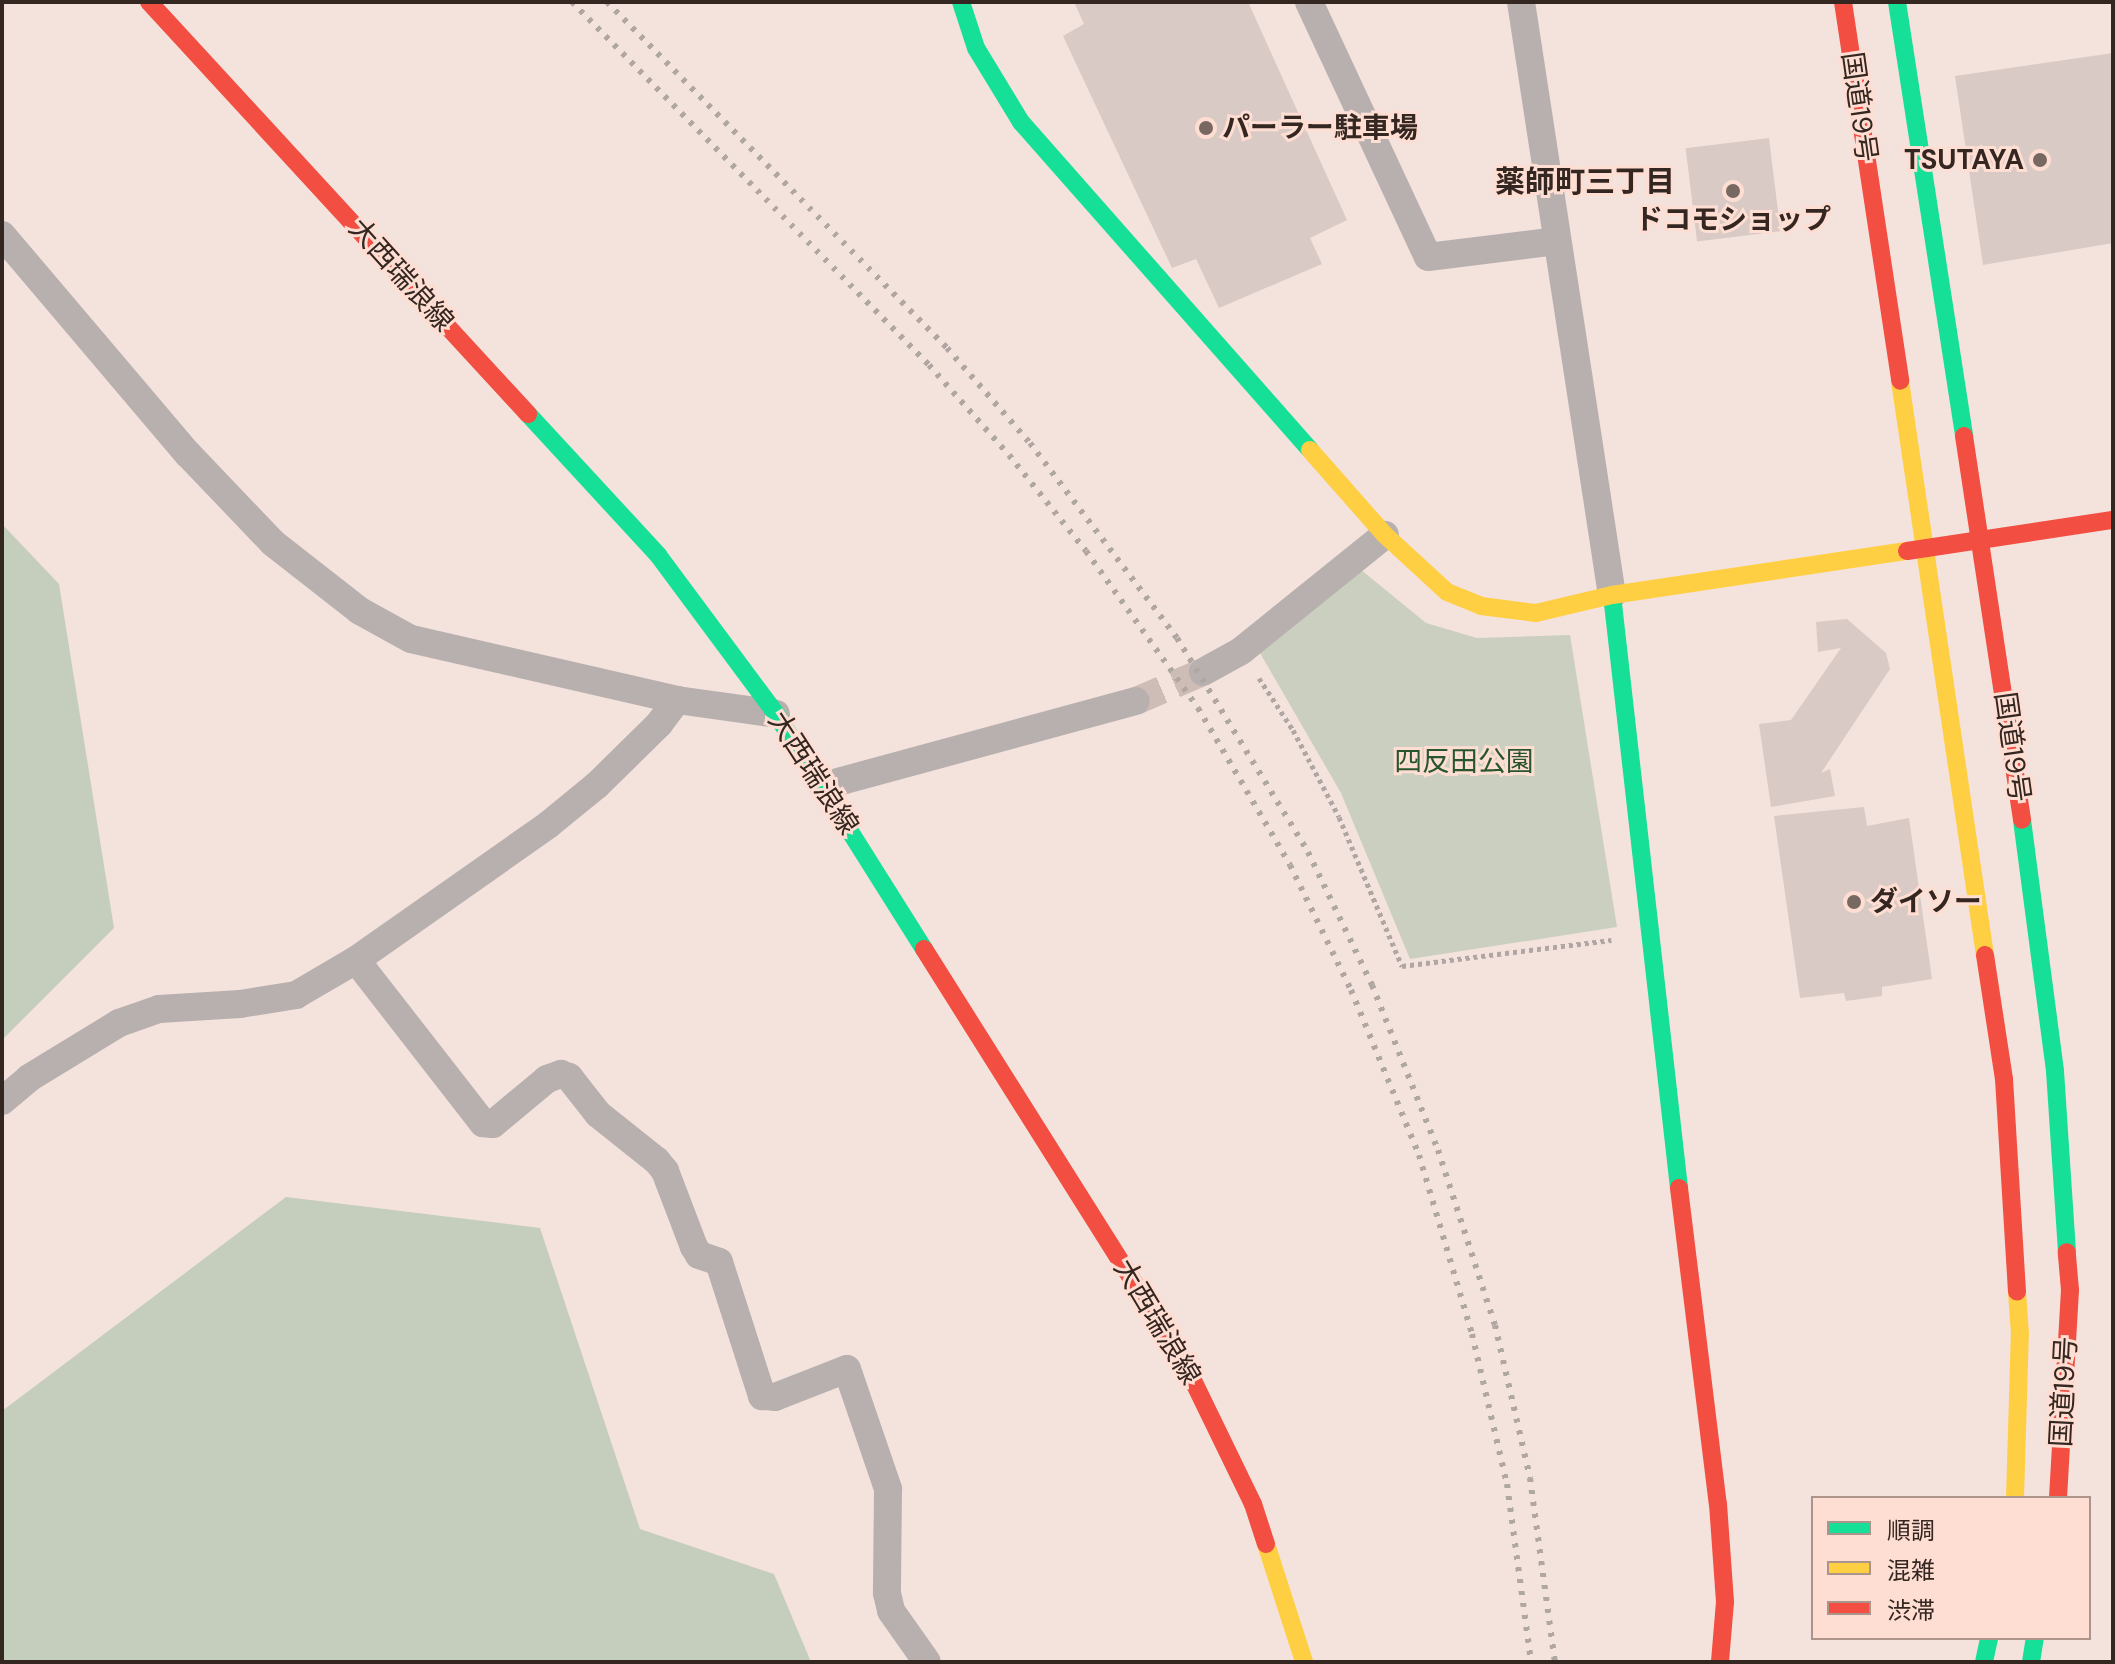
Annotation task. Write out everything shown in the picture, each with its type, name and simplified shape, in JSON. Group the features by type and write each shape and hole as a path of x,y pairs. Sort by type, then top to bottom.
{"main road":[{"name":"大西瑞浪線","path":"149,2 658,555 776,714 1185,1364 1253,1504 1304,1662"},
{"path":"961,2 976,48 1021,122 1385,535 1447,592 1481,606 1536,613 1612,595 2113,520"},
{"name":"国道19号","path":"1843,2 2004,1079 2020,1334 2015,1496"},
{"name":"国道19号","path":"1897,2 2018,786 2055,1071 2070,1290 2058,1496"},
{"path":"1612,595 1648,935 1718,1504 1725,1602 1720,1662"},
{"path":"1984,1662 1989,1640"},
{"path":"2031,1662 2035,1640"}],"street":[{"path":"1309,2 1428,257 1556,241"},
{"path":"1521,2 1612,595"},
{"path":"2,235 188,454 273,543 360,611 411,639 677,700 776,714"},
{"path":"1203,672 1241,651 1385,535"},
{"path":"2,1101 29,1078 119,1023 159,1009 240,1004 296,995 356,960 548,825 597,785 659,724 677,700"},
{"path":"823,786 1136,701"},
{"path":"356,960 483,1123 493,1124 547,1079 561,1074 580,1088 598,1114 657,1161 665,1171 694,1247 699,1255 719,1262 762,1396 775,1397 847,1369 888,1489 887,1593 891,1611 927,1662"}],"path":[{"path":"1241,651 1293,730 1339,817 1402,966 1648,935"}],"green space":[{"path":"2,524 59,584 114,928 2,1040"},
{"name":"四反田公園","path":"1360,569 1426,623 1477,638 1570,635 1617,927 1410,959 1341,793 1260,653"},
{"path":"286,1197 540,1228 640,1529 774,1574 811,1662 2,1662 2,1411"}],"building":[{"name":"パーラー駐車場","path":"1074,2 1248,2 1347,220 1310,238 1322,264 1219,308 1196,259 1172,268 1063,36 1084,24"},
{"name":"TSUTAYA","path":"2113,53 2113,243 1983,265 1955,76"},
{"name":"ドコモショップ","path":"1769,138 1780,231 1697,242 1686,148"},
{"path":"1847,619 1886,653 1890,669 1821,773 1830,769 1835,796 1771,807 1759,724 1791,720 1841,648 1818,652 1816,622"},
{"name":"ダイソー","path":"1864,807 1867,826 1909,818 1932,979 1882,987 1882,996 1846,1001 1844,993 1800,998 1774,816"}],"tunnel":[{"path":"1136,701 1203,672"}],"railway":[{"path":"572,2 929,365 1009,455 1086,551 1198,708 1290,865 1351,990 1419,1155 1472,1334 1507,1484 1531,1662"},
{"path":"607,2 947,348 1030,443 1177,638 1308,852 1372,985 1438,1150 1495,1325 1530,1478 1555,1662"}],"traffic: fast":[{"path":"961,2 976,48 1021,122 1310,450"},
{"path":"1897,2 1964,436"},
{"path":"528,414 658,555 776,714 924,949"},
{"path":"1612,595 1679,1188"},
{"path":"2022,820 2055,1071 2067,1252"},
{"path":"1984,1662 1989,1640"},
{"path":"2031,1662 2035,1640"}],"traffic: slow":[{"path":"1900,381 1985,955"},
{"path":"1310,450 1385,535 1447,592 1481,606 1536,613 1612,595 1907,551"},
{"path":"2015,1496 2020,1334 2017,1292"},
{"path":"1266,1544 1304,1662"}],"traffic: jam":[{"path":"149,2 528,414"},
{"path":"1843,2 1900,381"},
{"path":"1964,436 2022,820"},
{"path":"1907,551 2113,520"},
{"path":"924,949 1185,1364 1253,1504 1266,1544"},
{"path":"1985,955 2004,1079 2017,1292"},
{"path":"1679,1188 1718,1504 1725,1602 1720,1662"},
{"path":"2058,1496 2070,1290 2067,1252"}],"place":[{"name":"パーラー駐車場","path":"1206,128"},
{"name":"TSUTAYA","path":"2040,160"},
{"name":"ドコモショップ","path":"1733,191"},
{"name":"ダイソー","path":"1854,902"}],"district":[{"name":"薬師町三丁目","path":"1585,182"}]}
